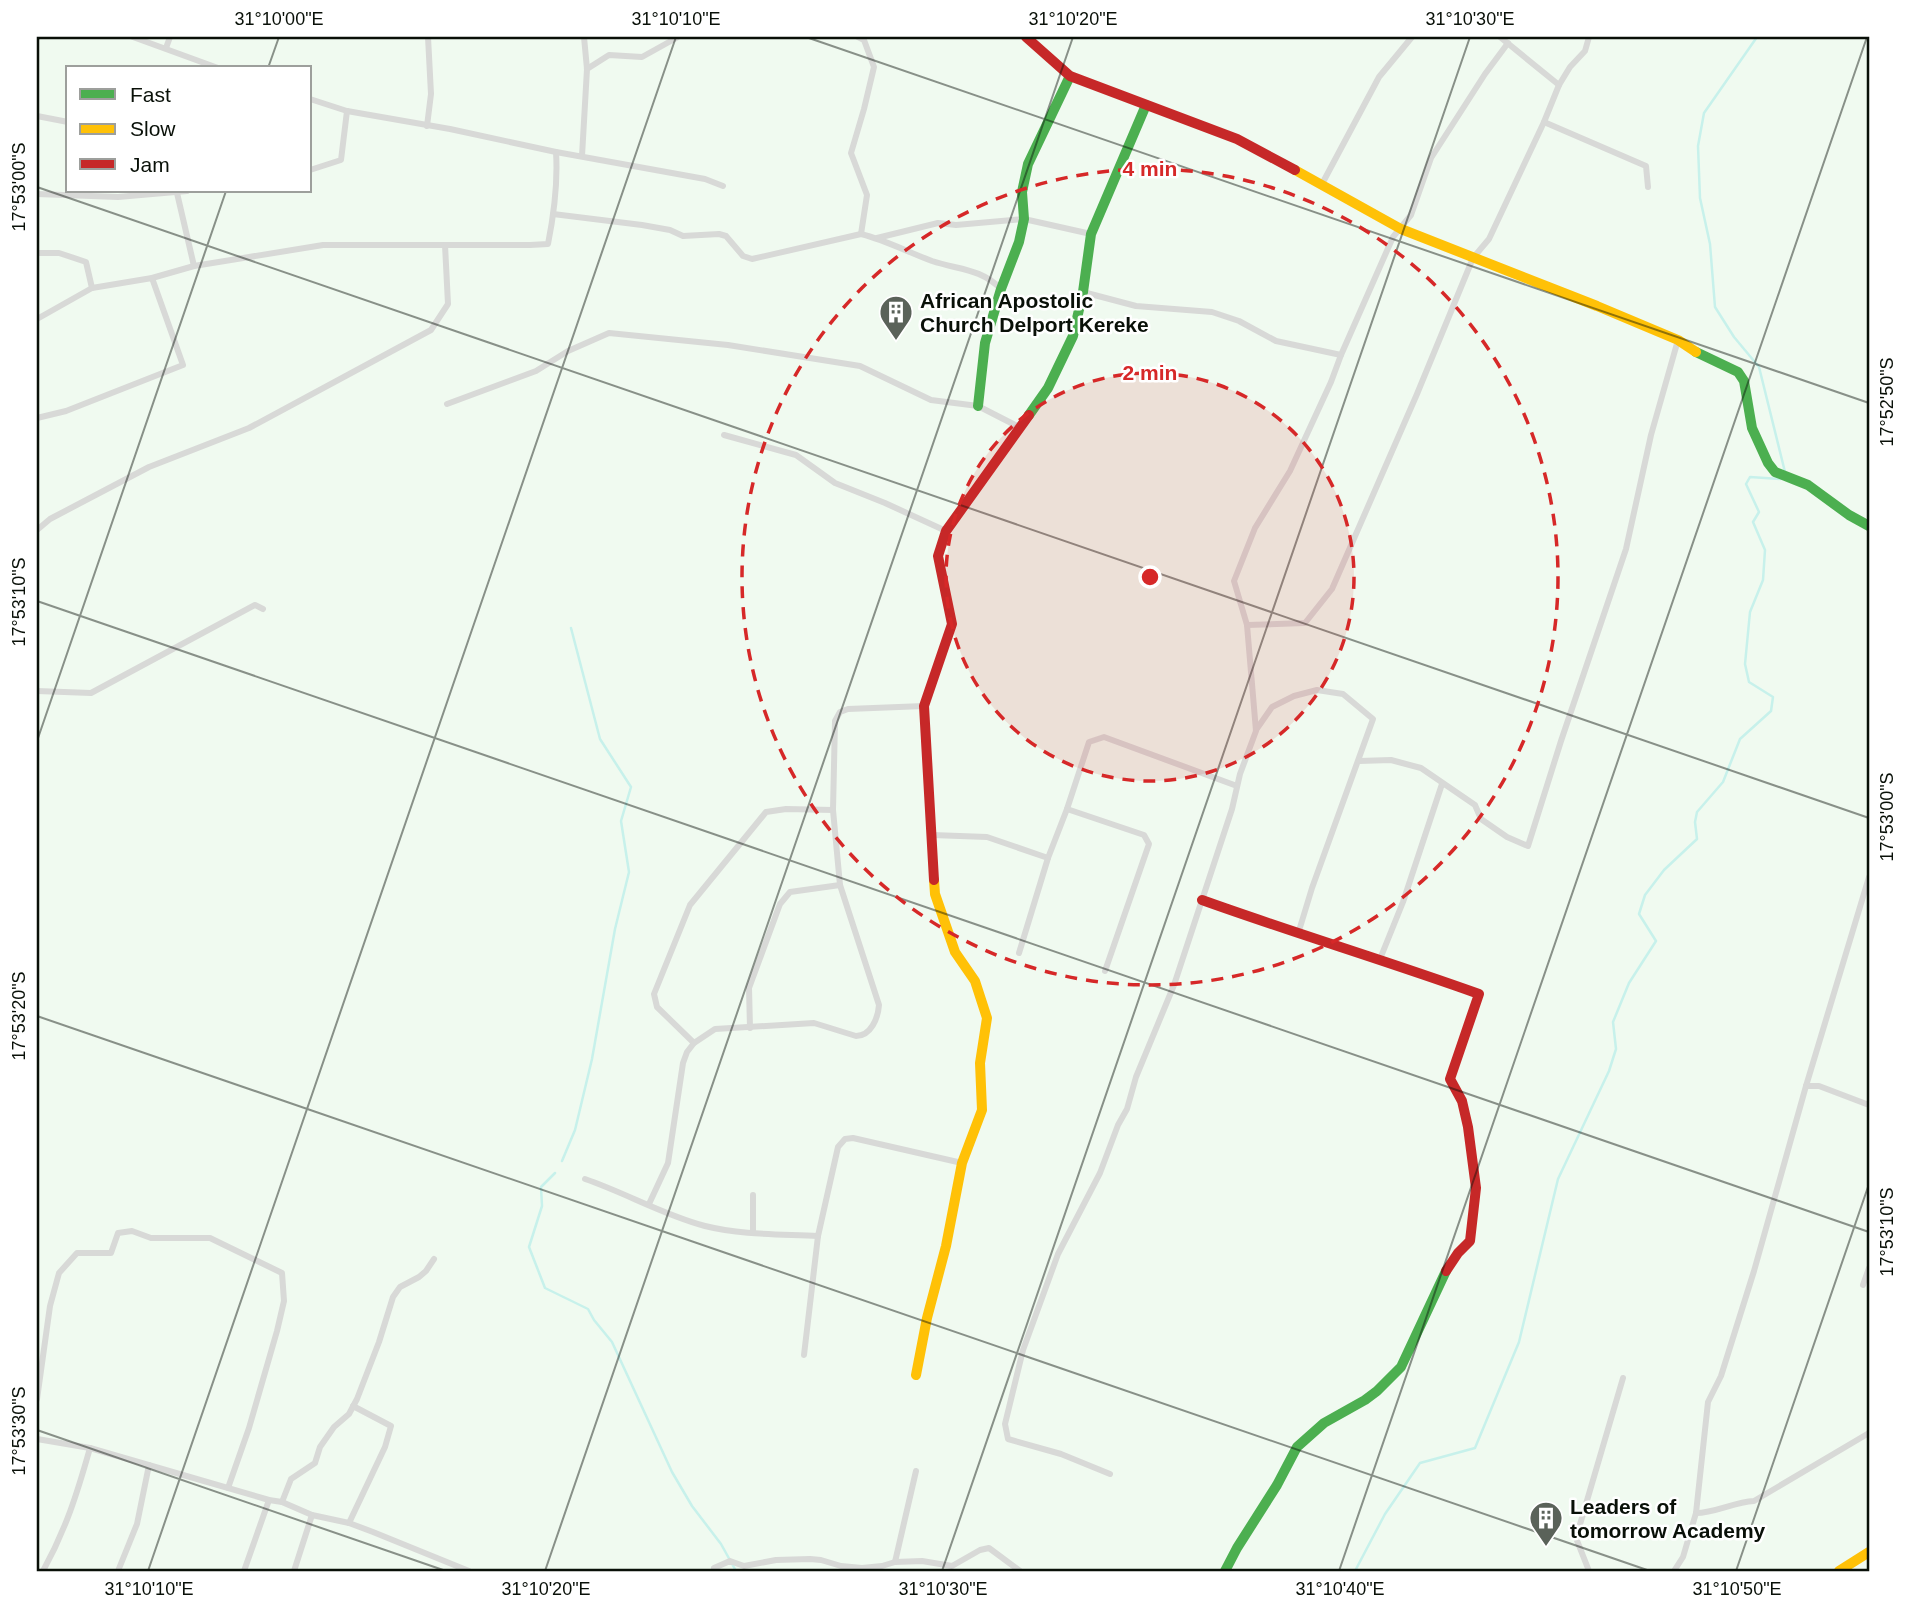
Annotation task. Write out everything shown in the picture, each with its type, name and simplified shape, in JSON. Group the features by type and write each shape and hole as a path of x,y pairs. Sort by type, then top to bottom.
{"street":[{"path":"133,37 213,66"},
{"path":"166,48 170,37"},
{"path":"427,126 431,94 428,37"},
{"path":"582,156 587,69 584,37"},
{"path":"587,69 610,55 642,57 678,37"},
{"path":"858,37 864,40 874,68 851,153 867,195 860,234"},
{"path":"1026,37 1070,76 1237,139 1401,229 1678,340 1695,352 1738,372 1744,381 1752,428 1775,472 1808,485 1869,526"},
{"path":"1322,184 1379,76 1412,37"},
{"path":"1500,37 1559,85"},
{"path":"1247,625 1305,622 1332,589 1473,258 1489,239 1559,85 1570,67 1586,51 1590,37"},
{"path":"1256,731 1247,625 1234,581 1255,527 1290,471 1393,237 1410,215 1432,158 1508,43"},
{"path":"978,407 985,343 1019,242 1024,219 1022,192 1028,164 1070,76"},
{"path":"312,100 347,111 705,179 723,186"},
{"path":"916,1375 962,1163 982,1110 980,1063 987,1018 975,981 955,952 935,894 924,706 952,624 938,556 946,531 1048,388 1073,336 1083,292 1091,234 1146,105"},
{"path":"312,169 341,160 347,111"},
{"path":"37,116 66,122"},
{"path":"1544,122 1646,166 1648,187"},
{"path":"37,319 92,288 152,278 194,266 323,245 548,244 557,170 556,152"},
{"path":"37,194 118,197 182,192"},
{"path":"177,193 194,266"},
{"path":"553,214 642,225 670,230 683,236 719,234 726,236 743,256 752,259 860,234 877,238 933,261 978,272 1001,289"},
{"path":"877,238 938,223 956,225 1024,219 1091,234"},
{"path":"37,530 50,519 149,467 249,428 431,330 448,304 445,245"},
{"path":"37,253 59,253 86,262 92,288"},
{"path":"37,418 71,409 183,365 152,278"},
{"path":"1083,292 1136,306 1212,312 1239,321 1276,341 1340,355"},
{"path":"447,404 536,371 568,351 609,332 728,345 860,366 931,400 978,407 1019,426"},
{"path":"1359,761 1391,760 1421,768 1475,805 1481,819 1507,837 1528,846 1560,741 1626,549 1651,435 1678,340"},
{"path":"724,435 796,455 835,482 946,531"},
{"path":"37,691 91,694 255,605 263,609"},
{"path":"1110,1474 1061,1454 1008,1439 1005,1424 1023,1350 1058,1254 1100,1173 1165,1009 1256,731 1272,708 1294,696 1317,690 1343,694 1373,719 1298,934"},
{"path":"649,1204 668,1163 683,1063 694,1043 715,1029 814,1023 861,1037 870,1031 878,1014 879,1004 840,885 833,810 835,721 840,712 848,709 924,706"},
{"path":"1019,953 1048,858 1089,742 1104,737 1237,786"},
{"path":"1380,959 1403,902 1442,784"},
{"path":"694,1043 657,1007 654,994 690,905 766,812 786,809 833,810"},
{"path":"1067,809 1144,835 1149,844 1105,971"},
{"path":"932,835 987,837 1048,858"},
{"path":"1674,1571 1683,1557 1696,1513 1708,1402 1721,1376 1754,1271 1869,877"},
{"path":"750,1028 749,988 780,904 790,892 840,885"},
{"path":"1202,900 1479,993 1450,1079 1462,1101 1476,1188 1470,1241 1458,1253 1438,1285 1401,1367 1377,1391 1324,1423 1297,1447 1225,1571"},
{"path":"1806,1086 1819,1086 1869,1105"},
{"path":"804,1355 818,1236 838,1147 845,1139 853,1138 962,1163"},
{"path":"585,1179 684,1220 707,1226 818,1236"},
{"path":"753,1195 753,1232"},
{"path":"37,1399 50,1306 59,1273 77,1253 111,1253 118,1233 132,1231 151,1238 210,1238 282,1273 284,1301 270,1362 228,1488"},
{"path":"282,1502 291,1479 315,1463 320,1447 334,1427 349,1414 379,1342 393,1297 400,1287 426,1271 434,1259"},
{"path":"1863,1285 1869,1269"},
{"path":"1588,1571 1576,1538 1623,1378"},
{"path":"349,1523 385,1447 391,1426 353,1406"},
{"path":"1696,1513 1754,1501 1869,1433"},
{"path":"37,1439 90,1448 282,1502 312,1515 349,1523 469,1571"},
{"path":"46,1570 71,1513 90,1448"},
{"path":"118,1571 136,1524 149,1465"},
{"path":"895,1562 916,1471"},
{"path":"244,1571 269,1500"},
{"path":"294,1571 312,1515"},
{"path":"714,1568 730,1561 744,1566 776,1560 810,1559 841,1566 882,1566 895,1562 922,1561 951,1566 989,1548 1020,1571"},
{"path":"1839,1571 1869,1552"}],"waterway":[{"path":"1757,37 1704,113 1698,146 1700,198 1710,244 1715,307 1734,337 1759,367 1785,472"},
{"path":"1355,1571 1385,1514 1420,1463 1475,1448 1519,1342 1558,1179 1609,1071 1616,1049 1613,1022 1629,983 1656,941 1639,914 1645,895 1664,870 1697,839 1697,812 1723,782 1740,739 1771,711 1773,697 1749,682 1745,664 1750,612 1763,580 1765,550 1753,522 1759,512 1746,484 1750,477 1781,479"},
{"path":"562,1161 575,1130 592,1059 615,929 629,872 621,821 631,787 600,739 571,628"},
{"path":"555,1173 541,1187 542,1206 529,1247 545,1288 588,1309 612,1342 672,1472 736,1571"}],"traffic: fast":[{"path":"978,406 985,343 1019,242 1024,219 1022,192 1028,164 1070,76"},
{"path":"1029,415 1048,388 1073,336 1083,292 1091,234 1146,105"},
{"path":"1696,352 1738,372 1744,381 1752,428 1775,472 1808,485 1869,526"},
{"path":"1225,1571 1297,1447 1324,1423 1377,1391 1401,1367 1446,1271"}],"traffic: slow":[{"path":"1295,170 1401,229 1597,306 1678,340 1696,352"},
{"path":"916,1375 962,1163 982,1110 980,1063 987,1018 975,981 955,952 935,894 934,880"},
{"path":"1839,1571 1869,1552"}],"traffic: jam":[{"path":"1026,37 1070,76 1237,139 1295,170"},
{"path":"934,880 924,706 952,624 938,556 946,531 1029,415"},
{"path":"1202,900 1479,994 1450,1079 1462,1101 1476,1188 1470,1241 1446,1271"}],"place":[{"name":"African Apostolic Church Delport Kereke","path":"896,342"},
{"name":"Leaders of tomorrow Academy","path":"1546,1548"}]}
